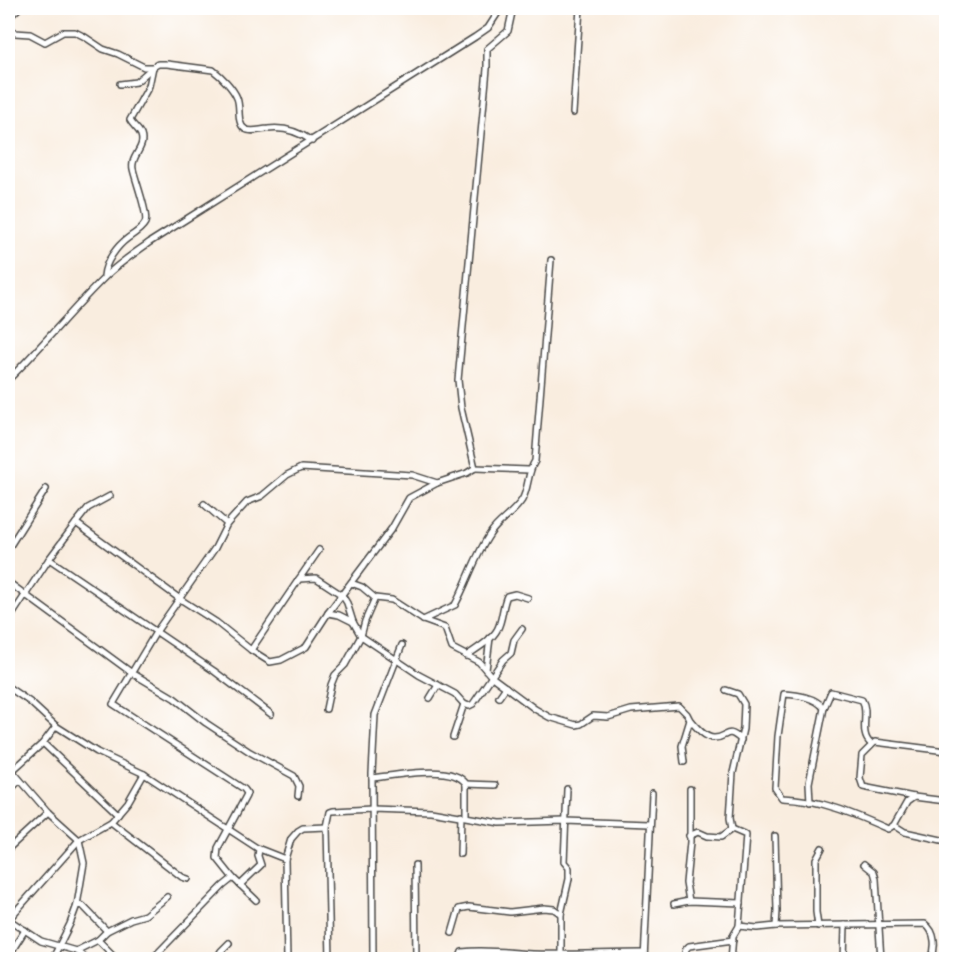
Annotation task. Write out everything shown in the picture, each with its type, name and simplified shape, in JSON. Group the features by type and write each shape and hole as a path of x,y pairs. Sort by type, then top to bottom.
{"street":[{"path":"8,18 19,8"},
{"path":"8,380 36,353 104,278 150,242 476,37 488,28 501,8"},
{"path":"475,468 461,408 458,380 465,291 487,69 486,52 508,31 513,8"},
{"path":"573,112 580,8"},
{"path":"8,25 15,33 30,34 45,42 63,32 78,33 103,49 144,67 153,67"},
{"path":"120,84 136,82 158,64 213,69 236,96 241,125 244,129 287,130 303,134 312,141"},
{"path":"104,278 109,259 146,222 147,216 133,168 133,158 142,145 142,136 130,120 149,86 153,67"},
{"path":"423,620 456,605 477,553 492,530 514,513 524,497 529,470 535,461 551,260"},
{"path":"256,900 233,878 217,858 218,848 247,793 113,704 156,632 215,548 227,524 247,502 262,496 287,475 301,468 412,475 437,483"},
{"path":"76,523 180,599 216,621 251,650 270,662 281,660 306,647 378,543 392,528 409,498 437,483 475,468 529,470"},
{"path":"8,549 45,489"},
{"path":"8,621 49,559 88,508 110,496"},
{"path":"204,504 227,524"},
{"path":"251,650 319,550"},
{"path":"49,559 245,693 271,714"},
{"path":"299,579 316,578 342,595 348,603 353,622 361,636 397,661 455,694 469,706 473,704 503,660 511,653 514,640 522,629"},
{"path":"8,582 132,673 174,698 206,723 250,752 294,776 299,786 298,796"},
{"path":"351,583 362,587 375,598 392,600 423,620 446,628 452,648 473,658 492,677 549,717 576,725 593,716 608,717 631,710 679,706 705,736 715,738 729,732 741,740"},
{"path":"466,656 498,629 507,596 515,594 528,598"},
{"path":"326,709 335,675 345,665 361,636 375,598"},
{"path":"328,613 339,615 353,622"},
{"path":"486,670 490,638"},
{"path":"373,960 372,778 375,715 402,645"},
{"path":"430,698 438,685"},
{"path":"8,687 30,702 56,726 97,752 144,774 259,849 285,859"},
{"path":"499,697 506,687"},
{"path":"726,690 738,694 744,704 741,740 733,773 730,818 732,829"},
{"path":"810,802 809,783 824,708 831,692 862,699 866,706 864,726 867,741 871,744"},
{"path":"824,708 809,698 784,694 778,736 775,788 782,798 799,798 840,808 888,829 894,825 908,802 914,797"},
{"path":"453,737 464,704"},
{"path":"684,762 682,746 690,720"},
{"path":"52,960 77,905 84,863 78,840 48,812 10,768 43,743 56,726"},
{"path":"946,751 875,742 862,755 860,778 863,787 946,801"},
{"path":"43,743 118,814"},
{"path":"372,778 427,772 458,776 466,784 495,785"},
{"path":"88,960 76,951 40,941 8,920 78,840 111,822 128,802 144,774"},
{"path":"8,792 20,780"},
{"path":"460,854 466,784"},
{"path":"561,953 561,914 570,868 564,862 567,789"},
{"path":"689,901 686,883 690,789"},
{"path":"459,960 462,952 500,951 551,956 561,953 644,956 652,794"},
{"path":"330,960 327,827 330,812 372,809 431,811 500,823 565,821 649,824"},
{"path":"8,849 48,812"},
{"path":"111,822 182,877 188,879"},
{"path":"894,825 904,832 946,841"},
{"path":"287,960 285,859 291,839 303,828 327,827"},
{"path":"689,836 698,832 707,836 721,837 732,829"},
{"path":"731,960 735,930 739,926 746,835 732,829"},
{"path":"775,836 776,926"},
{"path":"818,926 816,859 822,848"},
{"path":"240,885 261,865 258,856 259,849"},
{"path":"864,864 874,872 881,960"},
{"path":"415,866 416,960"},
{"path":"151,960 233,878"},
{"path":"76,951 98,940 107,931 145,915 166,897"},
{"path":"674,904 689,901 741,903"},
{"path":"77,905 83,906 107,931"},
{"path":"452,933 459,909 469,907 510,912 544,908 554,909 561,914"},
{"path":"739,926 757,928 925,924 929,927 934,941 931,960"},
{"path":"844,960 845,925"},
{"path":"8,957 25,930"},
{"path":"98,940 118,960"},
{"path":"683,960 689,946 733,940"},
{"path":"216,960 229,943"},
{"path":"500,951 500,960"}]}
